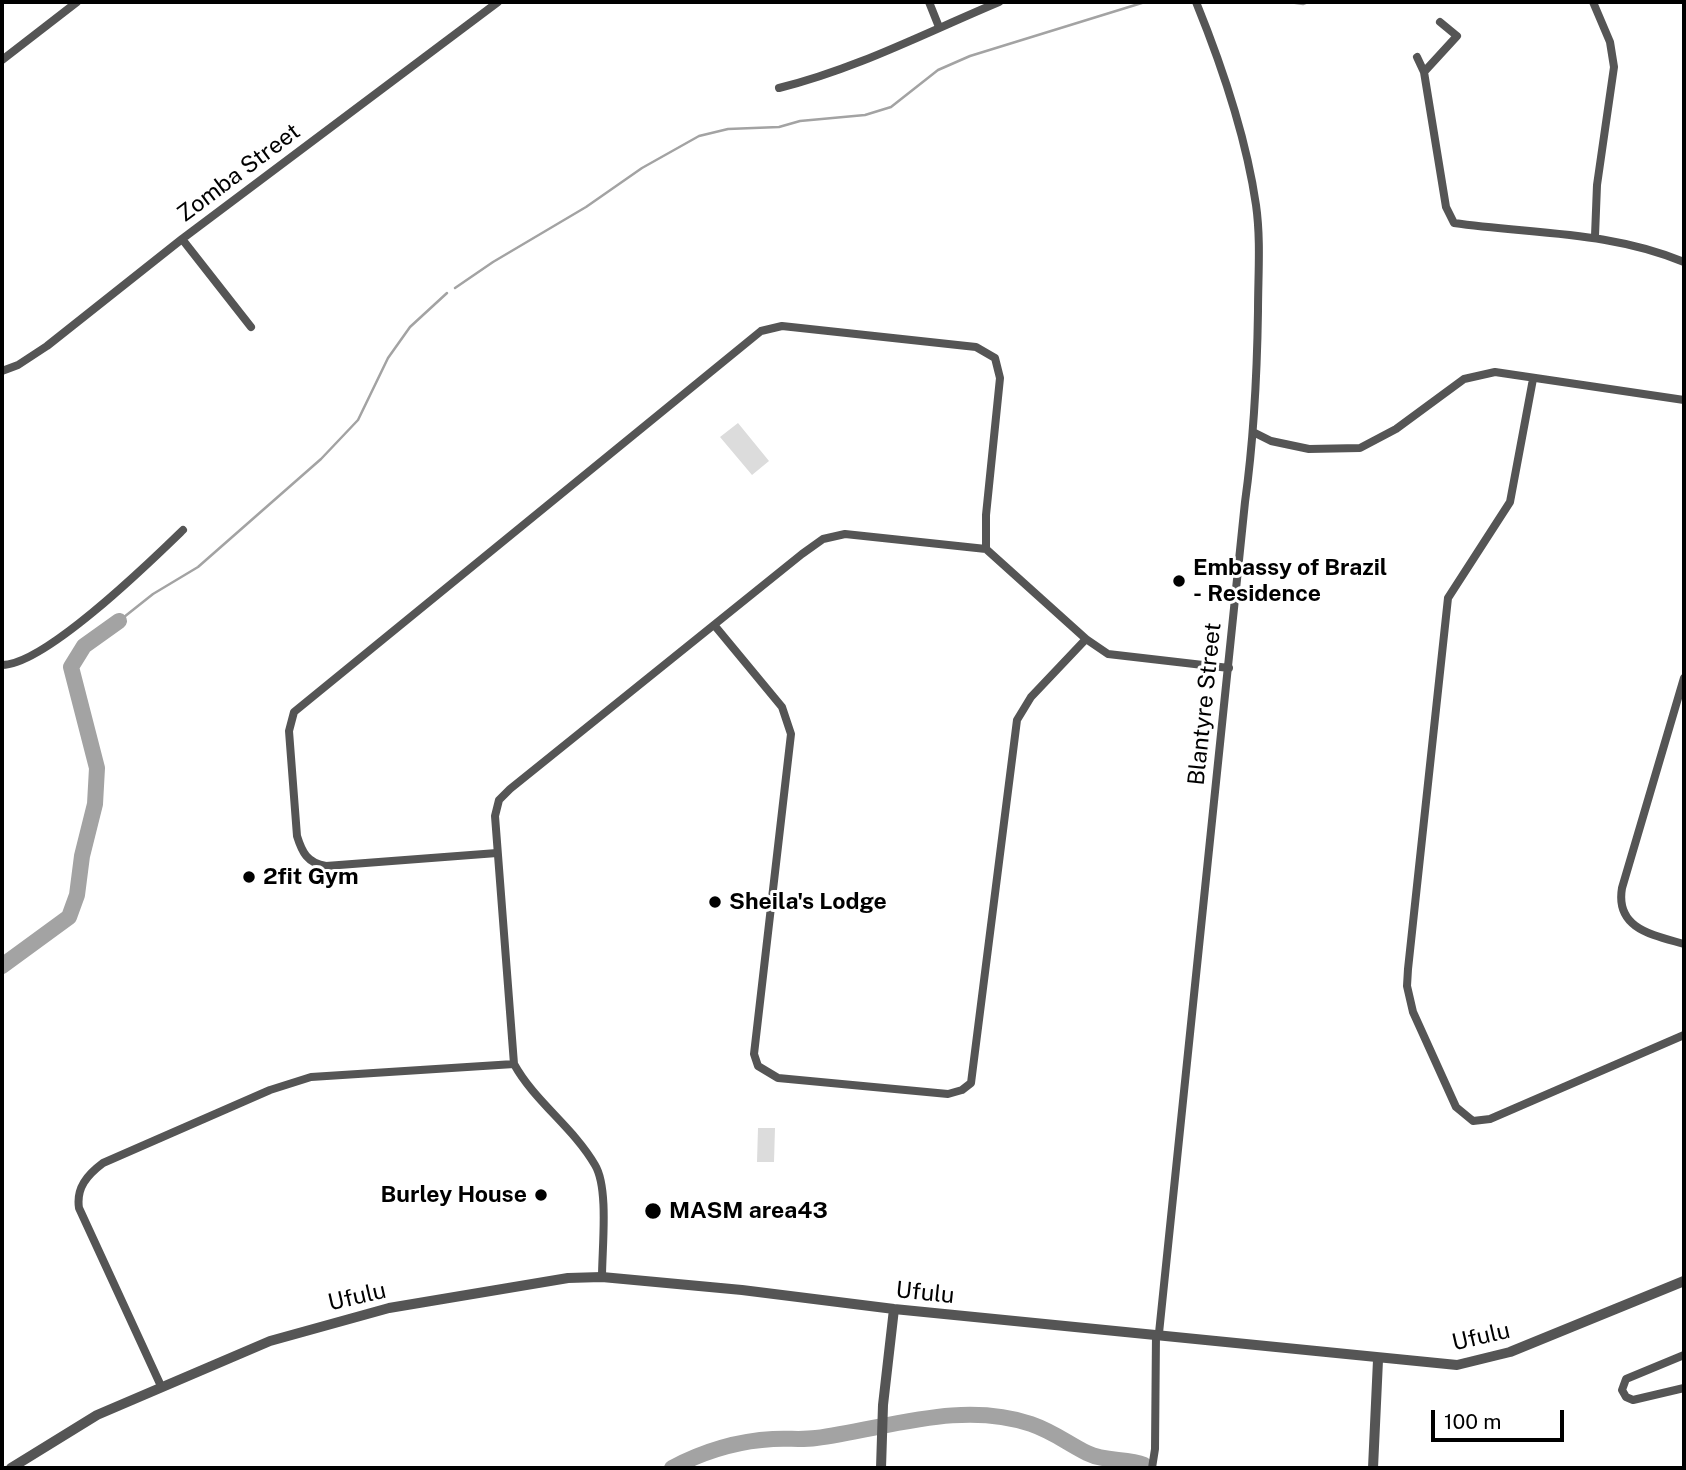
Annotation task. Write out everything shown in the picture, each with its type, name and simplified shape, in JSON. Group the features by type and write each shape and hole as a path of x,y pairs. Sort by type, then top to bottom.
{"street":[{"path":"2,60 77,2"},
{"name":"Zomba Street","path":"2,371 18,365 47,346 182,239 498,2"},
{"path":"929,2 939,27"},
{"path":"779,88 866,61 999,2"},
{"name":"Blantyre Street","path":"1152,1468 1155,1450 1157,1334 1255,433 1259,267 1256,208 1246,153 1210,37 1196,2"},
{"path":"1593,2 1610,42 1614,66 1597,185 1595,236"},
{"path":"1440,22 1457,36"},
{"path":"1423,72 1465,29"},
{"path":"1417,57 1423,72 1446,207 1454,223 1595,236 1641,246 1684,262"},
{"path":"182,239 251,327"},
{"path":"497,853 326,866 309,859 301,849 297,836 289,732 294,712 754,335 770,327 796,327 976,347 995,358 1000,378 986,515 986,549"},
{"path":"1255,433 1271,441 1309,449 1360,447 1396,429 1464,379 1495,372 1684,400"},
{"path":"1533,379 1514,491 1502,515 1454,586 1445,611 1408,969 1409,999 1455,1107 1473,1121 1490,1119 1684,1035"},
{"path":"2,665 27,660 44,649 133,580 183,530"},
{"path":"602,1276 601,1190 596,1165 532,1091 514,1064 495,816 505,794 802,554 832,536 845,534 986,549 1086,639 1108,654 1229,668"},
{"path":"715,626 782,707 791,734 754,1054 758,1066 778,1078 948,1094 971,1083 1017,720 1038,689 1086,639"},
{"path":"1684,678 1681,702 1622,888 1620,903 1624,915 1638,929 1684,944"},
{"path":"161,1386 79,1208 80,1190 88,1175 103,1163 290,1083 311,1077 514,1064"},
{"name":"Ufulu","path":"11,1468 97,1415 270,1341 337,1320 535,1281 602,1276 1438,1365 1471,1364 1537,1342 1684,1281"},
{"path":"881,1468 883,1405 894,1309"},
{"path":"1684,1355 1626,1379 1622,1390 1626,1397 1633,1400 1684,1388"},
{"path":"1373,1468 1378,1360"}],"shaded area":[{"path":"738,423 769,461 752,475 720,437"},
{"path":"758,1128 775,1128 774,1162 757,1162"}],"waterway":[{"path":"455,288 493,262 586,207 642,168 699,136 728,129 779,127 800,121 865,115 891,107 938,70 970,56 1145,2"},
{"path":"1289,2 1308,2"},
{"path":"119,621 153,594 198,567 321,459 358,420 388,358 410,327 447,293"},
{"path":"2,966 69,917 77,895 82,856 95,804 97,768 71,667 84,646 119,621"},
{"path":"672,1468 708,1452 746,1442 816,1438 923,1419 977,1415 1004,1417 1031,1424 1094,1456 1144,1465"}],"place":[{"name":"Embassy of Brazil - Residence","path":"1179,581"},
{"name":"2fit Gym","path":"249,877"},
{"name":"Sheila's Lodge","path":"715,902"},
{"name":"Burley House","path":"541,1195"},
{"name":"MASM area43","path":"653,1211"}]}
